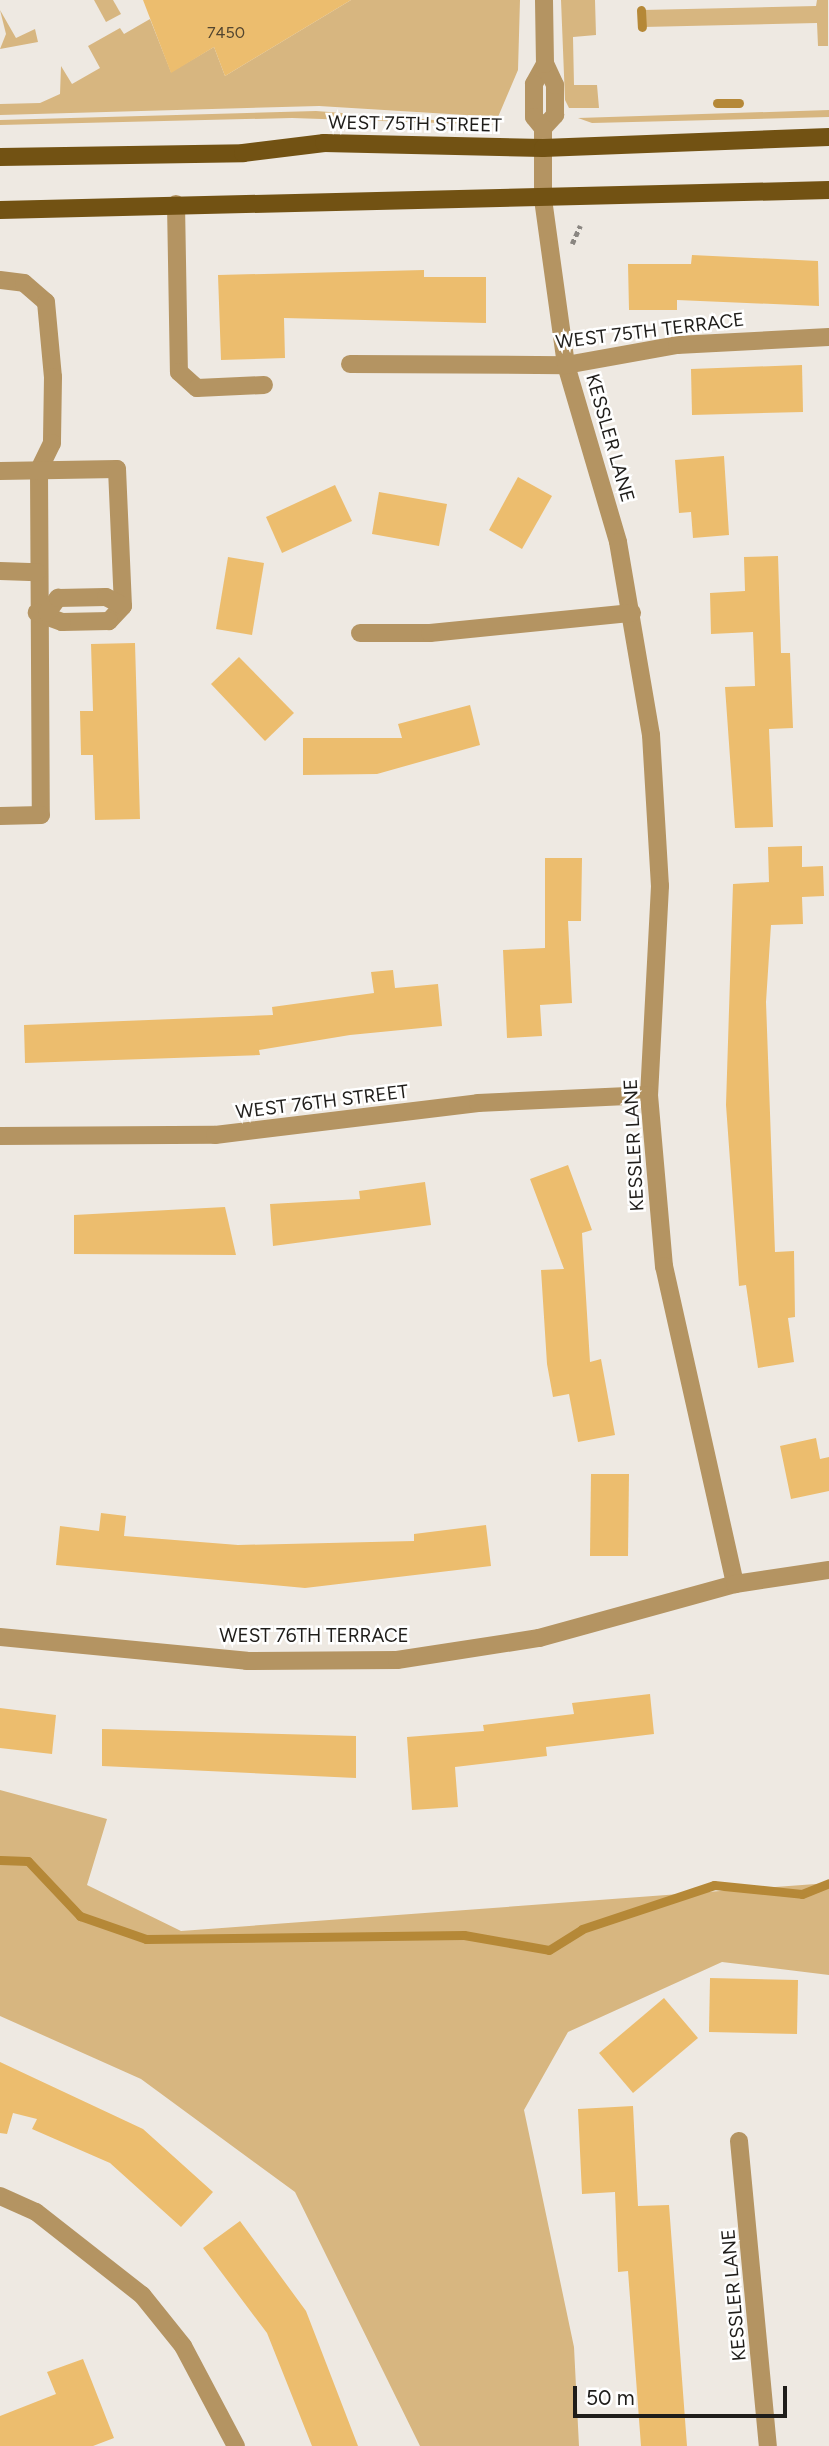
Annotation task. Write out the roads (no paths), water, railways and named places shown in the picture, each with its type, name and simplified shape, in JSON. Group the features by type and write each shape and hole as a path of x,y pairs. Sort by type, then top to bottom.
{"main road":[{"name":"WEST 75TH STREET","path":"0,157 243,153 324,143 543,148 829,137"},
{"path":"0,210 829,190"}],"street":[{"name":"KESSLER LANE","path":"544,0 545,64 533,102 543,128 543,199 566,365 632,613 651,736 660,886 649,1095 680,1354 735,1584"},
{"path":"176,204 179,372 197,388 264,385"},
{"path":"0,280 24,283 46,302 52,443 39,470 37,572 42,613 41,815 0,816"},
{"name":"WEST 75TH TERRACE","path":"350,364 566,365 677,345 829,337"},
{"path":"0,471 117,468 123,606 109,621 62,622 42,613"},
{"path":"0,571 37,572"},
{"path":"360,633 430,633 632,613"},
{"name":"WEST 76TH STREET","path":"0,1136 215,1135 478,1103 649,1095"},
{"name":"WEST 76TH TERRACE","path":"0,1637 247,1661 397,1660 539,1638 735,1584 829,1570"},
{"name":"KESSLER LANE","path":"739,2141 768,2446"},
{"path":"0,2196 37,2212 113,2268 183,2346 230,2443"}],"waterway":[{"path":"641,10 642,27"},
{"path":"717,103 739,103"},
{"path":"0,1860 28,1861 80,1916 146,1939 464,1935 549,1950 582,1929 714,1885 802,1894 829,1883"}]}
